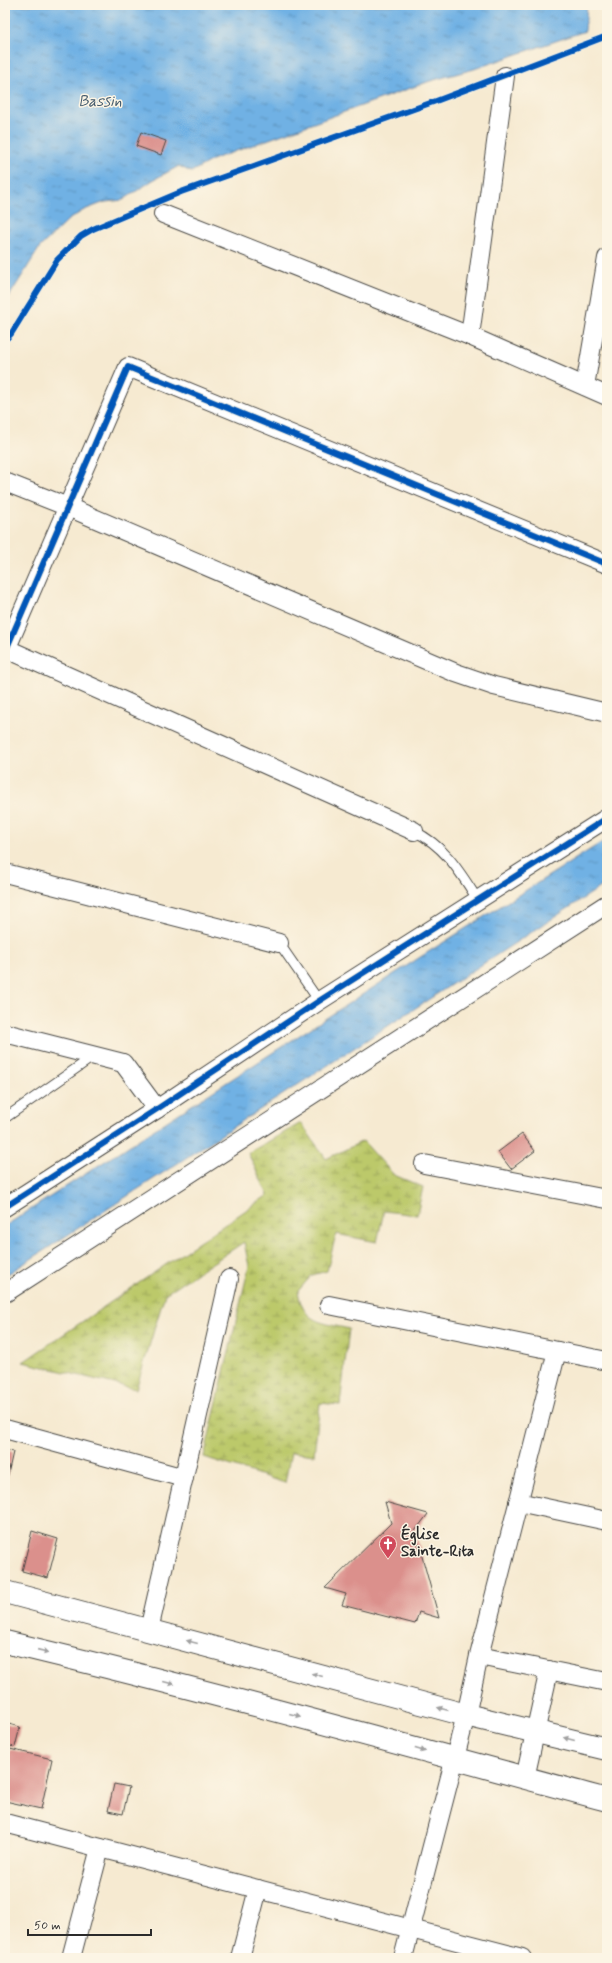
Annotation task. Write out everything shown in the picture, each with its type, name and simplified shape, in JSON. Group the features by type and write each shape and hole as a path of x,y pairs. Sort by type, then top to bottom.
{"street":[{"path":"470,336 505,76"},
{"path":"163,214 470,336 607,396"},
{"path":"585,386 607,258"},
{"path":"414,831 5,649 128,367 607,564"},
{"path":"5,482 68,507 456,673 494,686 607,713"},
{"path":"5,1207 157,1109 319,1001 607,818"},
{"path":"5,873 279,943"},
{"path":"5,1293 607,904"},
{"path":"5,1033 123,1063 157,1109"},
{"path":"424,1164 607,1199"},
{"path":"148,1630 229,1280"},
{"path":"329,1304 607,1361"},
{"path":"403,1958 466,1715 479,1656 557,1351"},
{"path":"5,1429 184,1478"},
{"path":"518,1502 607,1521"},
{"path":"5,1592 466,1715 536,1730 607,1749"},
{"path":"5,1642 94,1663 337,1726 607,1800"},
{"path":"479,1656 607,1682"},
{"path":"525,1778 549,1670"},
{"path":"5,1823 522,1958"},
{"path":"71,1958 100,1848"},
{"path":"240,1958 258,1889"}],"lane":[{"path":"414,831 429,838 453,862 478,900"},
{"path":"279,943 319,1001"},
{"path":"5,1118 95,1055"}],"green space":[{"path":"301,1123 326,1159 363,1141 394,1175 423,1187 417,1215 384,1211 377,1242 336,1234 327,1271 312,1275 298,1291 304,1310 309,1316 322,1323 349,1329 340,1405 320,1403 314,1455 291,1452 285,1483 204,1457 249,1266 244,1242 165,1294 136,1389 23,1362 268,1195 248,1153"}],"water":[{"name":"Bassin","path":"5,5 587,5 585,31 474,69 430,81 214,159 191,172 179,166 153,180 123,200 105,202 84,210 68,220 40,247 5,303"},
{"path":"607,839 607,883 5,1276 5,1226 425,954"}],"building":[{"path":"141,132 166,141 161,155 136,146"},
{"path":"522,1134 535,1151 511,1169 498,1152"},
{"path":"5,1450 13,1452 6,1483 5,1483"},
{"name":"Église Sainte-Rita","path":"385,1502 428,1514 415,1531 439,1618 419,1612 415,1624 342,1605 346,1594 325,1588 391,1523"},
{"path":"32,1531 58,1539 48,1578 22,1571"},
{"path":"5,1723 20,1727 15,1747 5,1745"},
{"path":"10,1749 52,1759 41,1809 5,1801 5,1773"},
{"path":"114,1784 129,1787 123,1814 108,1811"}],"cycle path":[{"path":"5,340 11,334 57,260 81,236 93,229 181,192 436,101 607,36"},
{"path":"5,652 128,367 607,564"},
{"path":"5,1207 157,1109 319,1001 607,818"}],"place":[{"name":"Église Sainte-Rita","path":"388,1559"}]}
